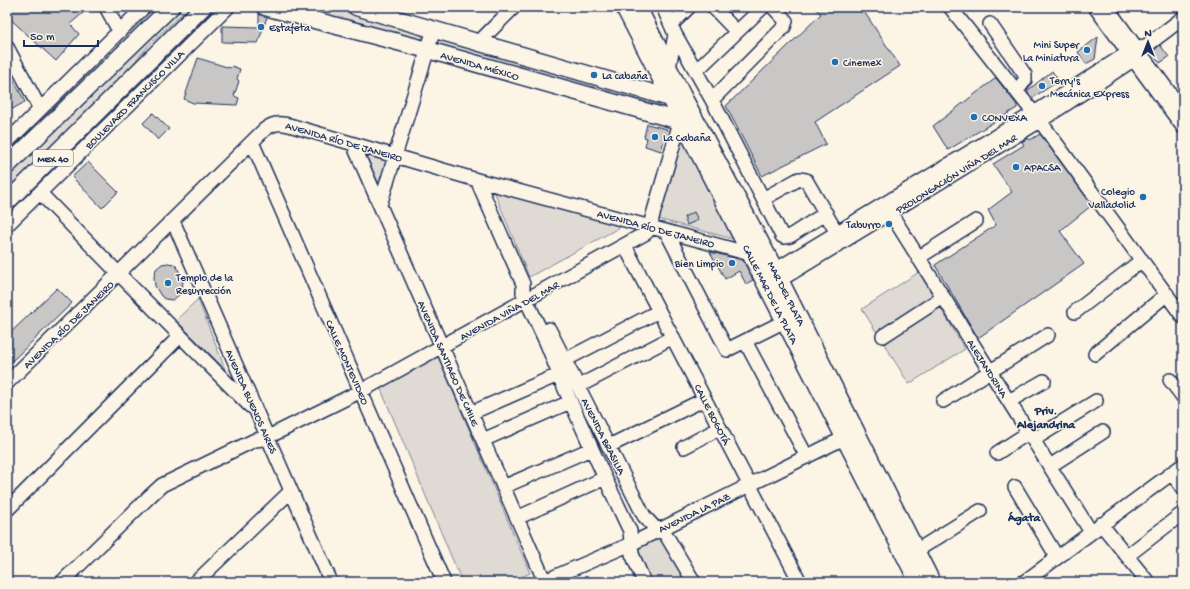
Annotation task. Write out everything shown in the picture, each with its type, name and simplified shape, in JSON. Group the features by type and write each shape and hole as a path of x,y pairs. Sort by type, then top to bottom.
{"main road":[{"name":"MEX 40","path":"7,166 171,7"},
{"name":"BOULEVARD FRANCISCO VILLA","path":"7,202 203,7"},
{"name":"AVENIDA MÉXICO","path":"265,7 428,50 676,120 689,119"},
{"name":"AVENIDA MÉXICO","path":"356,7 377,10 434,29 678,99"},
{"path":"624,7 678,99"},
{"name":"MAR DEL PLATA","path":"638,7 672,73 678,99 932,582"},
{"name":"CALLE MAR DE LA PLATA","path":"689,119 750,254 772,279 785,321 918,582"}],"street":[{"path":"106,7 119,31"},
{"path":"7,141 144,7"},
{"name":"BOULEVARD FRANCISCO VILLA","path":"7,225 228,7"},
{"path":"480,42 514,7"},
{"path":"663,7 676,35 712,100 780,233 784,237 790,236 826,214"},
{"path":"672,73 676,35 689,7"},
{"path":"713,7 737,32"},
{"path":"696,72 763,7"},
{"path":"712,100 784,27 786,21 773,7"},
{"path":"950,7 1037,117 1183,317"},
{"path":"1095,7 1137,52"},
{"path":"1106,7 1181,116"},
{"name":"PROLONGACIÓN VIÑA DEL MAR","path":"772,279 1037,117 1137,52 1183,18"},
{"path":"990,24 1026,75 1025,80 1017,91"},
{"path":"380,205 434,29"},
{"path":"7,47 40,109"},
{"path":"649,223 678,129 689,119"},
{"name":"AVENIDA RÍO DE JANEIRO","path":"7,383 252,142 270,126 282,123 477,180 649,223 666,231 750,254"},
{"name":"CALLE MONTEVIDEO","path":"252,142 444,582"},
{"name":"AVENIDA SANTIAGO DE CHILE","path":"353,144 544,582"},
{"path":"763,199 802,179 808,182 837,233"},
{"name":"AVENIDA BRASILIA","path":"477,180 527,292 565,368 579,386 644,516 654,527 661,529 670,541 694,582"},
{"path":"40,193 256,411"},
{"name":"PROLONGACIÓN VIÑA DEL MAR","path":"772,279 837,233 888,209"},
{"name":"ALEJANDRINA","path":"888,209 1091,532"},
{"name":"AVENIDA BUENOS AIRES","path":"173,221 256,411 263,436 291,491 327,580"},
{"path":"918,258 976,221"},
{"name":"AVENIDA VIÑA DEL MAR","path":"527,292 625,246 646,233 649,223"},
{"name":"AVENIDA VIÑA DEL MAR","path":"62,582 156,489 169,481 263,436 359,387 440,343 649,223"},
{"path":"666,231 727,350 785,321"},
{"name":"CALLE BOGOTÁ","path":"625,246 800,582"},
{"path":"1075,312 1142,260"},
{"path":"1095,354 1167,294"},
{"path":"883,336 943,297"},
{"path":"471,413 565,368 659,311"},
{"path":"943,401 1048,335"},
{"path":"7,510 180,336"},
{"path":"579,386 673,337"},
{"path":"745,341 807,457"},
{"name":"AVENIDA BRASILIA","path":"565,368 570,402 630,531 632,539 630,544 632,554 644,582"},
{"path":"1170,380 1183,396"},
{"path":"1009,401 1044,381"},
{"path":"609,446 705,399"},
{"path":"997,453 1096,401"},
{"path":"483,440 570,402"},
{"path":"684,447 720,428"},
{"path":"1050,466 1104,432"},
{"name":"AVENIDA LA PAZ","path":"544,582 630,544 844,438"},
{"path":"503,486 591,449"},
{"path":"1024,582 1183,465"},
{"path":"1172,473 1183,488"},
{"path":"517,518 605,478"},
{"path":"1015,487 1057,557"},
{"path":"196,582 291,491"},
{"path":"916,551 980,511"},
{"path":"1126,556 1183,513"},
{"path":"1101,524 1148,582"}],"shaded area":[{"path":"147,7 159,7 7,159 7,149"},
{"path":"175,7 189,7 148,46 121,78 7,193 7,171"},
{"path":"283,7 338,7 419,30 422,33 422,38 419,41"},
{"path":"207,10 212,15 159,65 145,69"},
{"path":"439,39 657,100 659,106 657,110 438,46 437,42"},
{"path":"107,113 110,116 58,167 59,159"},
{"path":"682,136 737,240 658,219"},
{"path":"363,148 392,156 379,184"},
{"path":"492,186 624,225 529,277"},
{"path":"919,272 965,349 909,384 862,309"},
{"path":"198,299 225,369 176,320"},
{"path":"438,356 530,573 511,582 462,582 380,387"},
{"path":"663,535 687,582 650,582 634,547"}],"building":[{"path":"7,7 90,7 70,24 79,34 56,61 7,16"},
{"path":"813,7 861,7 900,66 815,122 826,144 762,176 726,106 821,14"},
{"path":"259,14 267,17 258,43 222,42 222,26 259,27"},
{"name":"Mini Super La Miniatura","path":"1098,37 1095,59 1086,64 1078,52"},
{"path":"1160,45 1169,57 1160,63 1152,52"},
{"path":"198,58 230,68 232,66 240,69 237,79 239,81 234,96 239,98 237,105 193,103 184,99"},
{"path":"7,67 25,102 7,112"},
{"name":"Terry's Mecánica Express","path":"1052,71 1059,81 1032,98 1027,91"},
{"name":"CONVEXA","path":"996,78 1017,105 1017,108 948,150 933,126"},
{"path":"153,113 169,129 158,140 143,123"},
{"name":"La Cabaña","path":"647,124 667,129 661,151 645,146 647,138 644,137"},
{"path":"1040,134 1092,205 1060,231 1084,264 978,338 935,265 996,225 988,210 1012,192 993,164 1024,145 1022,142 1028,138 1030,140"},
{"path":"88,162 118,192 102,208 72,177"},
{"path":"694,212 698,220 687,225 684,217"},
{"name":"Bien Limpio","path":"710,252 743,260 753,280 746,284 739,271 725,279"},
{"name":"Templo de la Resurrección","path":"162,264 174,264 177,267 183,280 182,291 173,300 165,299 161,296 155,286 154,277 156,269"},
{"path":"57,288 72,303 11,362 7,359 7,336"}],"place":[{"name":"Estafeta","path":"261,27"},
{"name":"Mini Super La Miniatura","path":"1087,50"},
{"name":"Cinemex","path":"835,62"},
{"name":"La cabaña","path":"594,75"},
{"name":"Terry's Mecánica Express","path":"1042,86"},
{"name":"CONVEXA","path":"974,117"},
{"name":"La Cabaña","path":"655,137"},
{"name":"APACSA","path":"1016,167"},
{"name":"Colegio Valladolid","path":"1143,197"},
{"name":"Taburro","path":"889,224"},
{"name":"Bien Limpio","path":"732,263"},
{"name":"Templo de la Resurrección","path":"168,283"}],"district":[{"name":"Priv. Alejandrina","path":"1046,417"},
{"name":"Ágata","path":"1024,517"}]}
